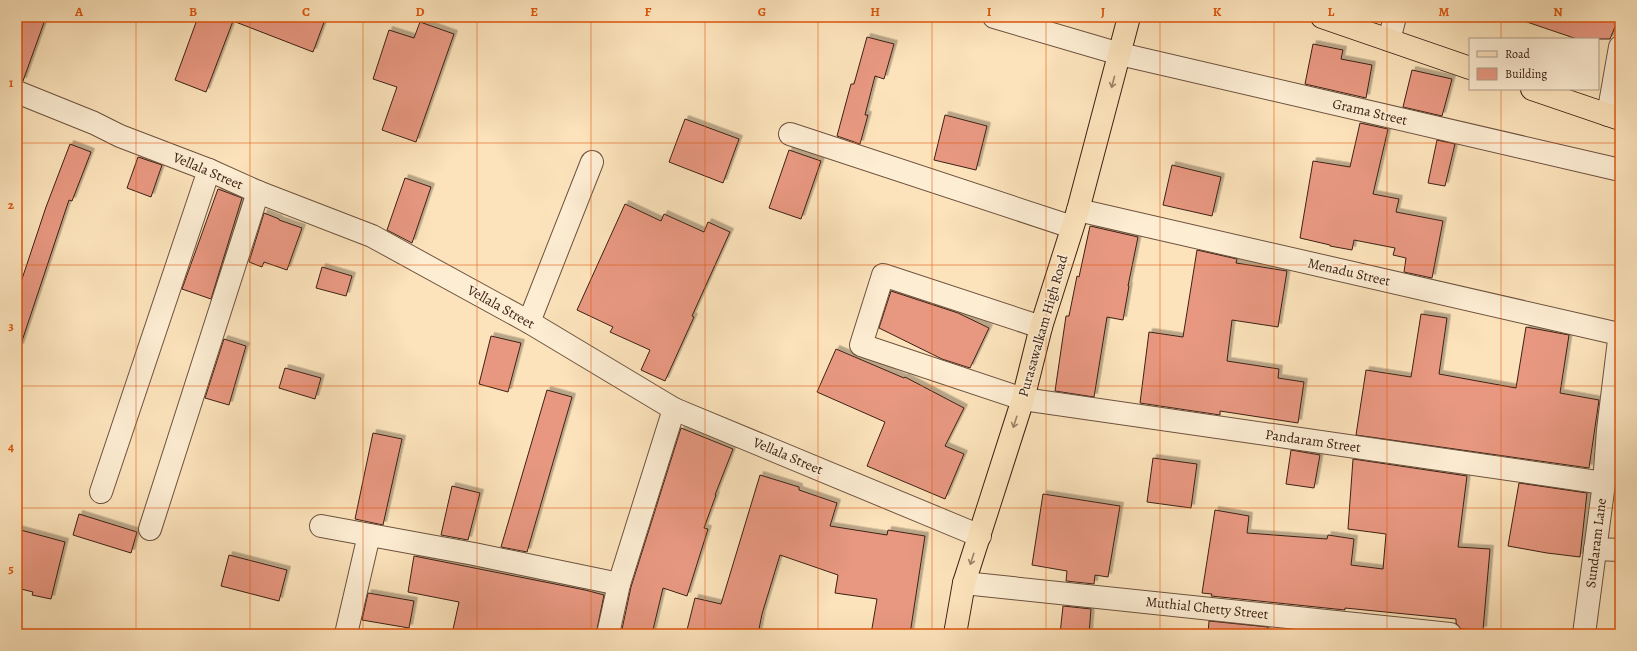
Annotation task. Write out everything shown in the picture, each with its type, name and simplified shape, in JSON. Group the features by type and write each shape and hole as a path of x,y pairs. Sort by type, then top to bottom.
{"main road":[{"name":"Purasawalkam High Road","path":"956,634 964,582 1023,399 1041,327 1075,219 1129,17"},
{"path":"1322,17 1469,68"},
{"path":"1535,90 1614,117"}],"street":[{"name":"Grama Street","path":"994,17 1120,54 1620,170"},
{"path":"1389,40 1395,17"},
{"path":"1614,117 1620,47"},
{"name":"Vellala Street","path":"17,92 94,123 120,136 209,170 258,192 372,236 529,322 674,409 980,536"},
{"name":"Menadu Street","path":"790,134 1075,219 1620,333"},
{"path":"529,322 592,162"},
{"path":"101,492 209,170"},
{"path":"150,529 258,192"},
{"name":"Pandaram Street","path":"1041,327 883,275 862,345 1023,399 1604,484"},
{"name":"Sundaram Lane","path":"1584,634 1604,484 1614,431 1620,333"},
{"path":"608,634 619,584 674,409"},
{"path":"320,526 474,554 619,584"},
{"path":"346,634 368,535"},
{"path":"1595,549 1620,550"},
{"name":"Muthial Chetty Street","path":"964,582 1450,634"}],"building":[{"path":"24,17 46,17 23,81 17,80 17,38"},
{"path":"198,17 326,17 313,52 233,21 206,92 175,80"},
{"path":"1522,17 1619,17 1610,39 1574,38 1521,20"},
{"path":"420,22 454,34 416,142 382,130 397,87 373,79 389,30 414,38"},
{"path":"867,37 894,44 884,79 875,76 865,115 868,115 860,144 837,136 851,84 854,84"},
{"path":"1313,44 1343,50 1341,59 1372,65 1366,98 1305,84"},
{"path":"1412,70 1452,79 1442,116 1403,107"},
{"path":"945,115 987,126 976,170 934,160"},
{"path":"685,119 739,139 723,183 669,162"},
{"path":"1360,123 1388,129 1373,194 1399,199 1396,212 1443,221 1432,278 1404,272 1406,258 1393,255 1395,248 1354,240 1352,250 1300,238 1313,161 1350,167"},
{"path":"1437,140 1455,144 1445,186 1428,183"},
{"path":"70,144 91,152 72,201 69,200 20,347 17,346 17,294 46,207"},
{"path":"789,150 821,161 801,219 769,208"},
{"path":"138,157 162,165 151,197 127,188"},
{"path":"1172,165 1221,177 1212,216 1163,205"},
{"path":"405,178 431,187 412,243 387,230"},
{"path":"218,189 242,198 211,299 182,289"},
{"path":"625,204 661,221 664,214 704,232 708,222 730,232 692,316 694,317 665,381 641,370 650,350 610,332 613,327 577,310"},
{"path":"264,213 302,228 287,270 264,262 262,267 249,262"},
{"path":"1090,226 1138,237 1123,320 1107,317 1094,397 1055,391 1066,316 1069,316 1077,276 1079,277"},
{"path":"1197,250 1237,259 1236,263 1287,271 1278,327 1232,320 1227,361 1279,369 1278,378 1304,382 1298,423 1220,411 1220,415 1140,403 1149,332 1183,337"},
{"path":"322,267 352,276 346,296 316,288"},
{"path":"891,291 958,313 989,328 970,368 942,359 879,328"},
{"path":"1421,314 1447,318 1439,374 1516,388 1526,327 1569,335 1560,393 1599,400 1589,468 1356,435 1366,370 1411,377"},
{"path":"491,336 521,343 508,392 479,384"},
{"path":"224,339 246,346 229,405 205,398"},
{"path":"836,349 904,378 905,377 964,408 945,446 964,454 945,499 867,466 885,422 817,392"},
{"path":"285,368 321,378 315,399 279,388"},
{"path":"547,390 572,397 527,552 501,547"},
{"path":"681,428 733,449 704,528 708,529 687,596 663,588 652,634 621,634 631,587"},
{"path":"373,433 402,439 383,525 355,519"},
{"path":"1291,450 1320,455 1314,488 1286,484"},
{"path":"1153,458 1197,464 1191,508 1147,502"},
{"path":"1353,459 1467,476 1458,547 1490,549 1483,630 1461,629 1456,623 1456,619 1345,608 1345,610 1211,596 1212,594 1202,593 1215,510 1249,516 1247,533 1327,539 1328,535 1354,539 1351,565 1383,569 1386,534 1348,529"},
{"path":"760,475 799,487 799,490 837,503 830,526 887,535 888,530 925,536 910,634 871,634 877,599 835,593 838,575 780,555 762,614 758,634 686,634 695,598 721,604"},
{"path":"1519,483 1587,493 1580,557 1508,546"},
{"path":"452,486 480,493 468,540 441,535"},
{"path":"1043,494 1120,506 1108,577 1095,575 1094,584 1066,581 1067,571 1032,565"},
{"path":"79,514 137,532 131,553 73,535"},
{"path":"17,529 65,542 51,599 32,595 33,592 17,588"},
{"path":"229,555 287,570 279,601 221,586"},
{"path":"414,556 604,595 596,634 452,634 459,602 408,592"},
{"path":"368,593 414,601 409,628 362,620"},
{"path":"1063,606 1091,609 1089,634 1060,634"},
{"path":"1209,621 1268,627 1267,634 1208,634"}]}
